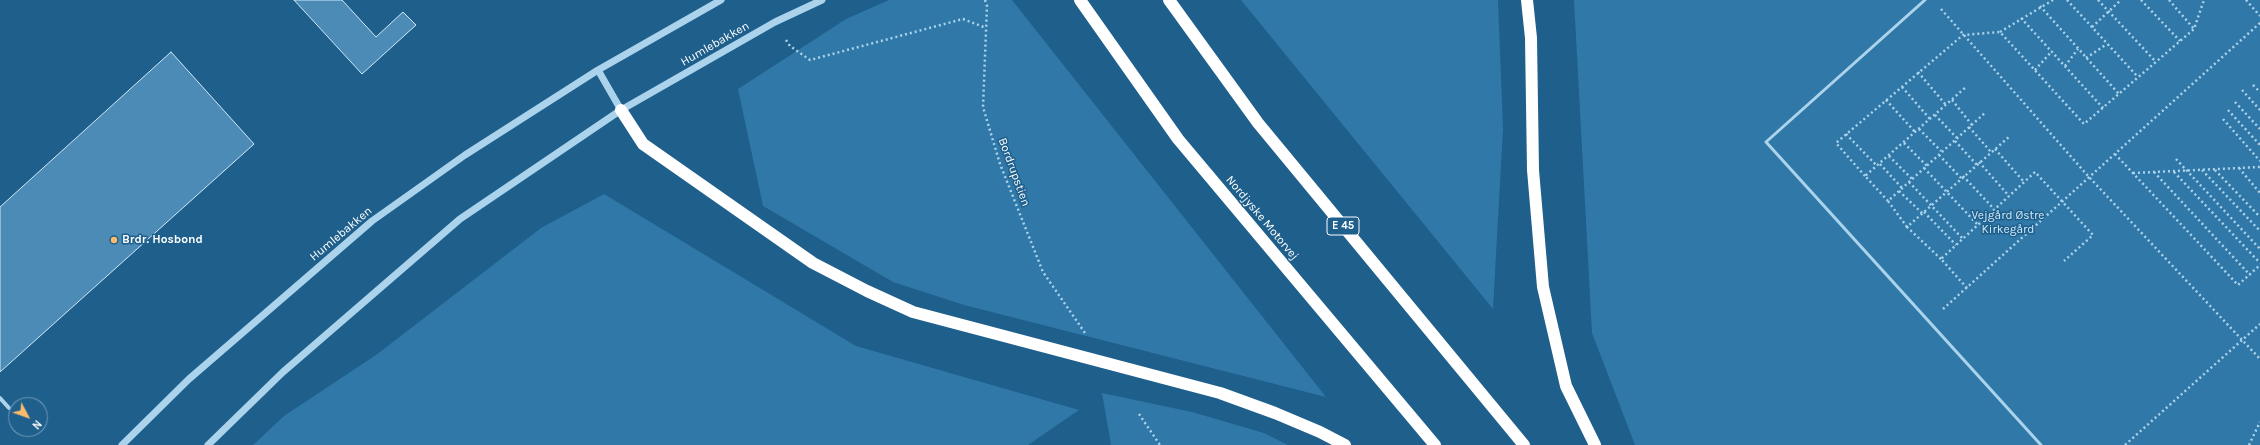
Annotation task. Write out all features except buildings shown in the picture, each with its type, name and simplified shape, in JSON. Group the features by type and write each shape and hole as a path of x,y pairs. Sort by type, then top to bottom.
{"highway":[{"name":"Nordjyske Motorvej","path":"1080,0 1178,139 1435,445"},
{"name":"E 45","path":"1169,0 1258,123 1524,445"},
{"path":"1527,0 1531,38 1534,178 1542,287 1566,386 1595,445"},
{"path":"621,110 642,144 813,263 867,291 913,312 1220,393 1294,421 1345,445"}],"street":[{"name":"Humlebakken","path":"122,445 189,380 372,221 464,155 598,70 721,0"},
{"name":"Humlebakken","path":"208,445 284,372 460,219 621,110 775,22 822,0"},
{"path":"598,70 621,110"},
{"path":"0,398 8,407"}],"lane":[{"path":"1925,0 1766,142 2041,445"}],"path":[{"name":"Bordrupstien","path":"985,0 987,6 983,107 1000,164 1042,272 1085,334"},
{"path":"1967,288 1941,259 1907,227 1888,201 1836,143 1963,35 2000,32 2040,6 2053,0"},
{"path":"2067,0 2138,77"},
{"path":"2098,0 2156,62"},
{"path":"2092,27 2110,12 2121,0"},
{"path":"2141,0 2180,41"},
{"path":"2169,0 2194,29"},
{"path":"2000,32 2084,124 2194,29 2204,0"},
{"path":"2246,0 2260,16"},
{"path":"1937,6 2089,177 2260,359"},
{"path":"2040,6 2119,94"},
{"path":"2021,18 2103,108"},
{"path":"775,22 790,46 810,60 963,19 986,28"},
{"path":"1929,322 2260,23"},
{"path":"2086,58 2107,44"},
{"path":"2065,66 2078,49"},
{"path":"2035,70 2052,52"},
{"path":"1918,72 1946,105"},
{"path":"2253,85 2260,92"},
{"path":"1902,86 1930,119"},
{"path":"1865,176 1966,87"},
{"path":"2242,90 2260,110"},
{"path":"1886,100 1915,132"},
{"path":"1952,100 1992,152"},
{"path":"2235,102 2260,129"},
{"path":"2228,110 2260,145"},
{"path":"1888,201 1927,166 1941,151 1986,112"},
{"path":"1935,115 1957,138"},
{"path":"2223,119 2260,161"},
{"path":"1919,129 1941,151"},
{"path":"1846,134 1902,188"},
{"path":"1907,227 2010,136"},
{"path":"1954,141 2009,196"},
{"path":"1904,143 1927,166"},
{"path":"1994,149 2024,182"},
{"path":"2115,154 2238,285 2260,264 2174,171"},
{"path":"1938,155 1994,209"},
{"path":"1889,156 1912,179"},
{"path":"2176,159 2260,249"},
{"path":"2132,173 2260,167"},
{"path":"1924,168 1978,225"},
{"path":"2239,168 2260,193"},
{"path":"2202,170 2260,231"},
{"path":"2215,170 2260,217"},
{"path":"1941,259 2035,172 2093,235 2064,260"},
{"path":"2154,172 2250,274"},
{"path":"1909,182 1932,204 1963,239"},
{"path":"1899,191 1923,212 1956,245"},
{"path":"2125,445 2260,324"},
{"path":"1138,414 1160,445"},
{"path":"2248,445 2260,423"}],"green space":[{"path":"889,0 1012,0 1326,397 964,305 893,282 763,206 738,89 846,19"},
{"path":"1241,0 1498,0 1503,129 1493,309"},
{"name":"Vejgård Østre Kirkegård","path":"1574,0 2260,0 2260,445 1635,445 1592,333"},
{"path":"604,194 856,346 1079,410 1028,445 253,445 284,416 376,355 541,228"},
{"path":"1102,393 1192,412 1264,433 1288,445 1111,445"}],"place":[{"name":"Brdr. Hosbond","path":"114,240"}]}
